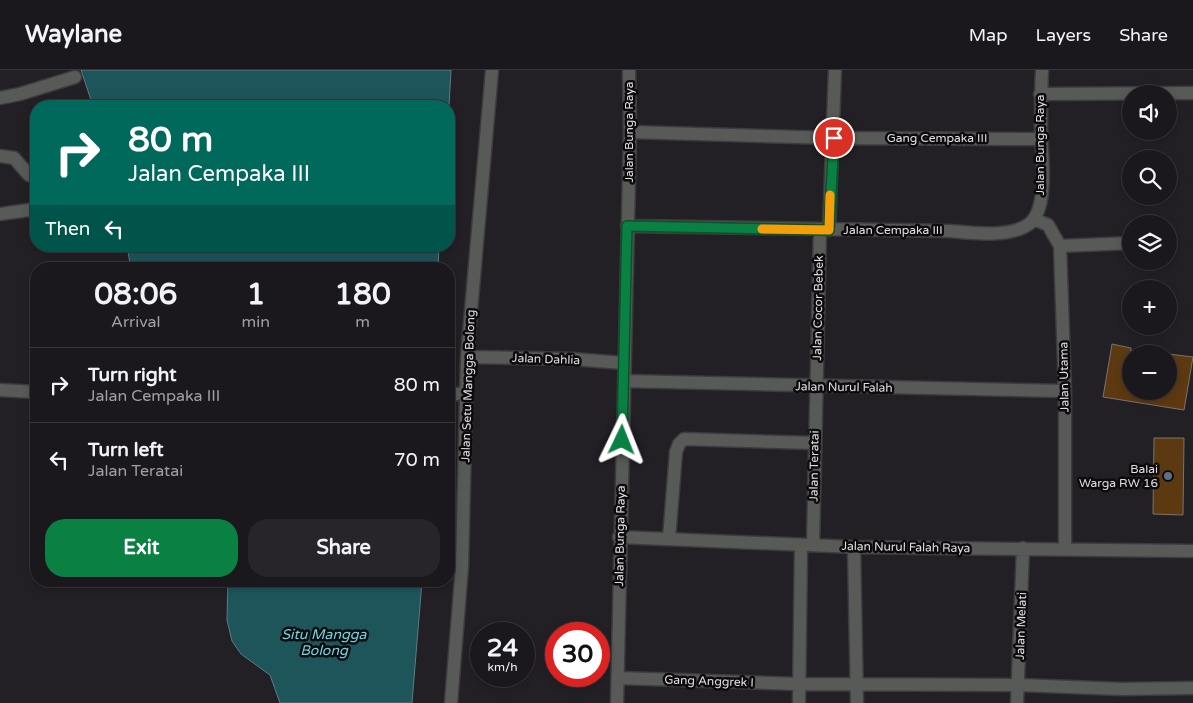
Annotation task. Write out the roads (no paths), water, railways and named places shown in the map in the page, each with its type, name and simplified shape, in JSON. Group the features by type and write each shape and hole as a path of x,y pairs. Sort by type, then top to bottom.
{"street":[{"name":"Jalan Setu Mangga Bolong","path":"451,703 462,566 467,357 492,70"},
{"name":"Jalan Bunga Raya","path":"617,703 619,537 630,132 629,70"},
{"path":"824,230 834,138 835,70"},
{"name":"Jalan Bunga Raya","path":"1034,219 1042,188 1040,94 1042,70"},
{"path":"0,98 38,89 74,76"},
{"path":"1040,94 1193,93"},
{"name":"Gang Cempaka III","path":"630,132 834,138 1041,139"},
{"path":"0,156 14,158 30,175"},
{"path":"0,214 30,210"},
{"name":"Jalan Cempaka III","path":"627,226 998,232 1019,229 1034,219"},
{"name":"Jalan Utama","path":"1034,219 1048,225 1060,246 1065,391 1065,548"},
{"name":"Jalan Cocor Bebek","path":"817,387 824,230"},
{"path":"1060,246 1122,243"},
{"name":"Jalan Dahlia","path":"467,357 572,359 624,363"},
{"name":"Jalan Nurul Falah","path":"624,381 817,387 1065,391"},
{"name":"Jalan Teratai","path":"799,703 817,387"},
{"path":"0,390 30,392"},
{"path":"455,395 466,392"},
{"path":"669,539 676,452 679,444 684,440 814,443"},
{"name":"Jalan Nurul Falah Raya","path":"619,537 854,547 1193,550"},
{"path":"854,547 857,703"},
{"name":"Jalan Melati","path":"1017,703 1023,548"},
{"name":"Gang Anggrek I","path":"618,678 856,685 1019,685 1121,689 1193,688"}],"water":[{"path":"81,70 451,70 449,100 91,100"},
{"path":"128,252 439,252 438,262 130,262"},
{"name":"Situ Mangga Bolong","path":"228,587 422,587 412,703 280,703 270,675 241,654 232,641 227,620"}],"place":[{"name":"Balai Warga RW 16","path":"1168,476"}]}
